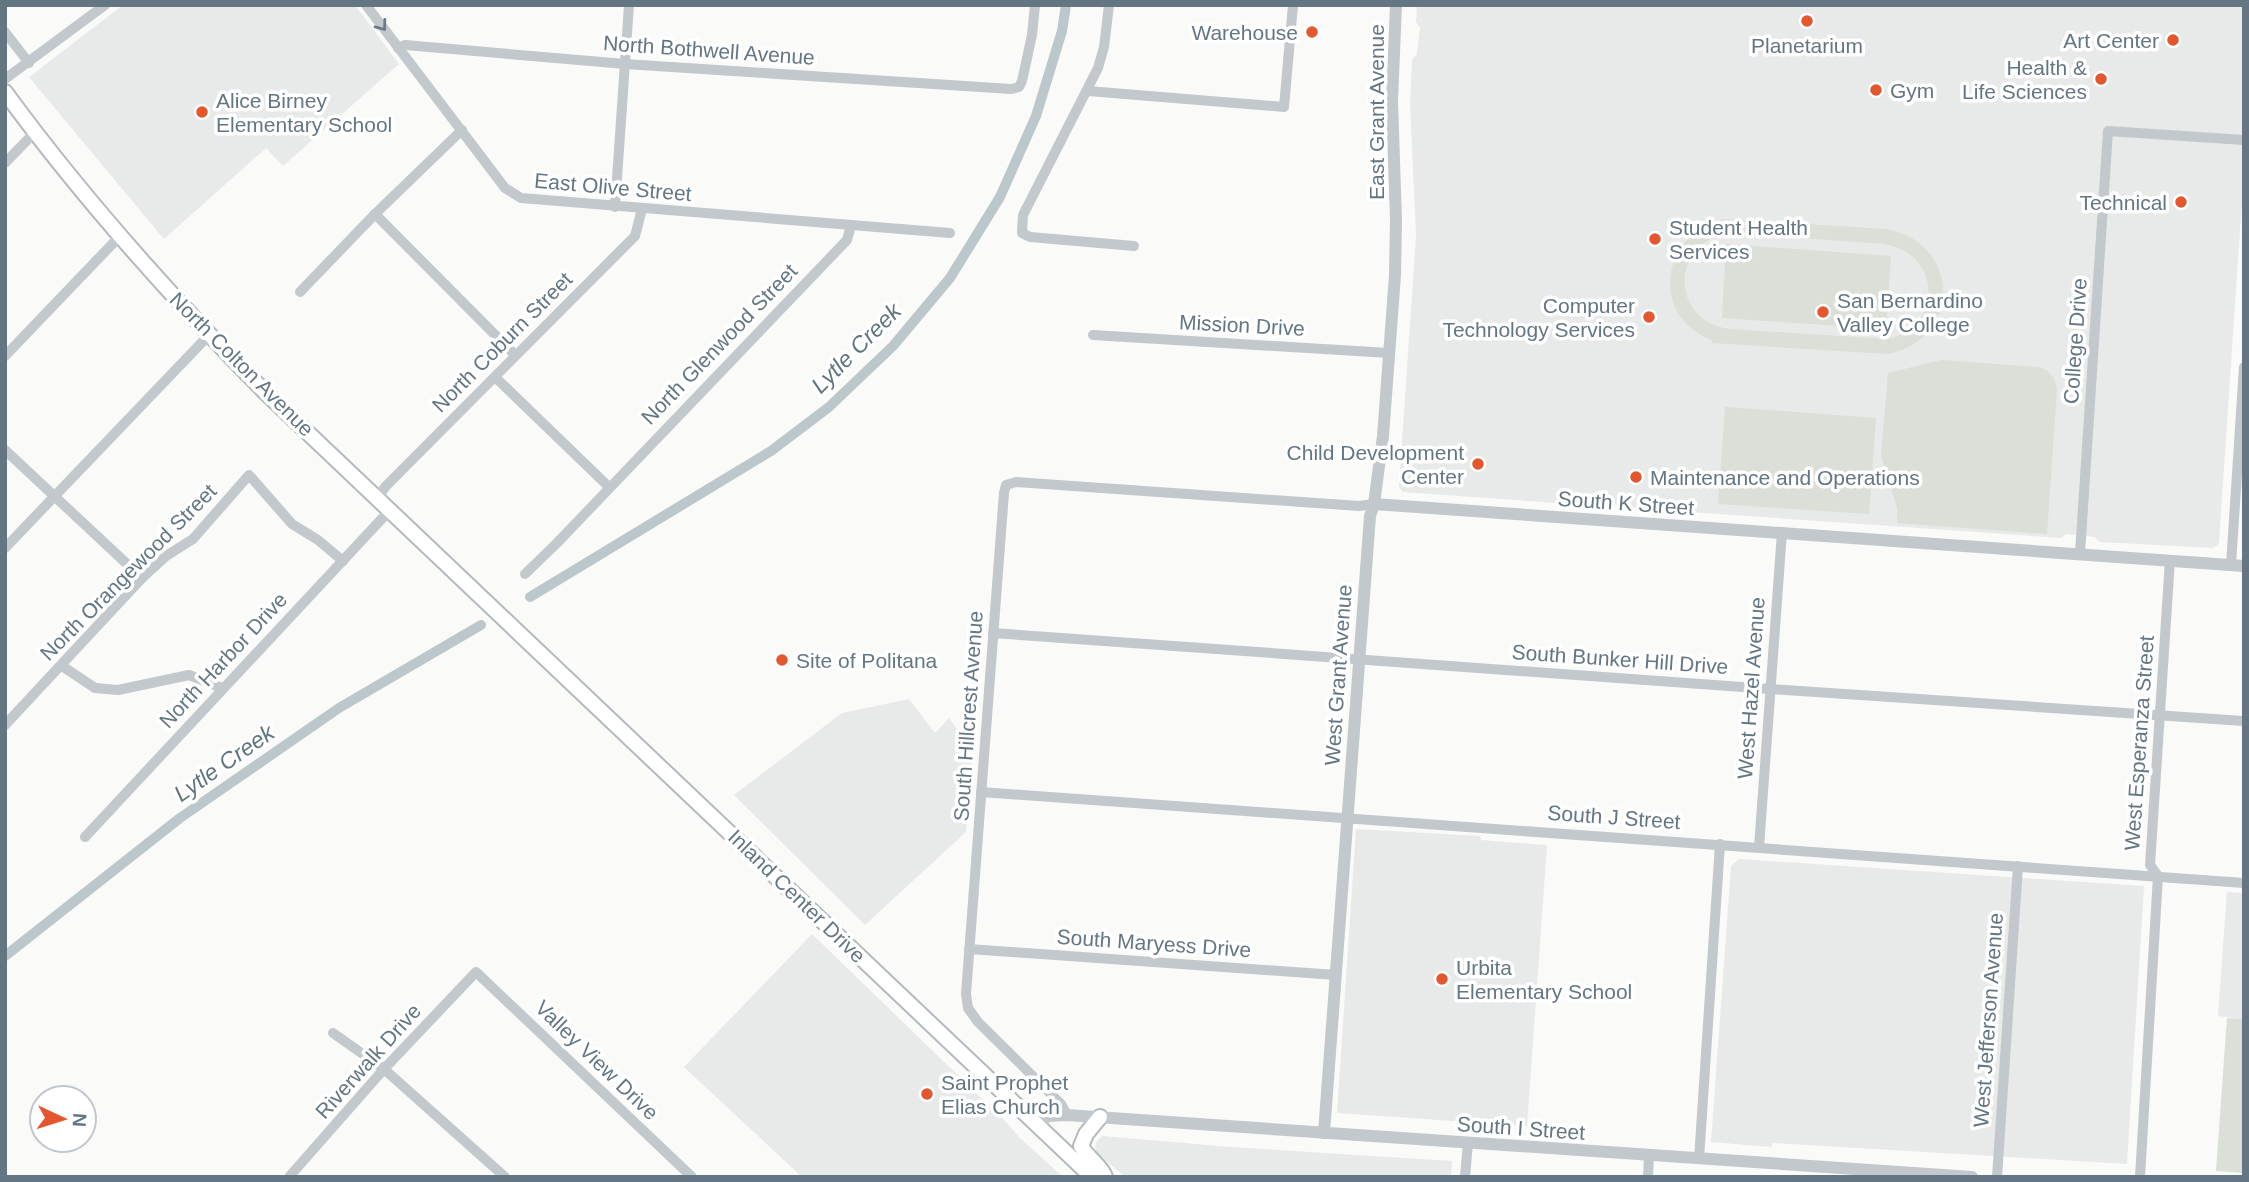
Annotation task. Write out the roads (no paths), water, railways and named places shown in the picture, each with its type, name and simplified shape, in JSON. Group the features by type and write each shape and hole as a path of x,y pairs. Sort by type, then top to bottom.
{"main road":[{"name":"North Colton Avenue","path":"5,92 120,237 209,335 267,394 501,615"},
{"name":"Inland Center Drive","path":"501,615 1093,1177"},
{"path":"1100,1117 1086,1134 1082,1146 1085,1154 1104,1172 1105,1177"}],"street":[{"path":"5,79 105,5"},
{"name":"East Olive Street","path":"366,5 505,188 521,198 950,233"},
{"path":"615,207 629,5"},
{"name":"North Bothwell Avenue","path":"398,48 405,45 625,64 1011,89 1019,87 1022,81 1032,35 1035,5"},
{"path":"1109,5 1104,47 1098,68 1023,215 1022,233 1030,237 1133,246"},
{"path":"1088,91 1284,107 1293,5"},
{"name":"East Grant Avenue","path":"1396,5 1392,101 1396,220"},
{"path":"5,32 29,63"},
{"path":"300,292 375,214 462,130"},
{"name":"College Drive","path":"2080,553 2108,131 2244,140"},
{"path":"5,163 35,132"},
{"name":"North Coburn Street","path":"378,497 635,236 642,209"},
{"path":"375,214 515,355"},
{"name":"West Grant Avenue","path":"1324,1133 1370,516 1383,436 1395,275 1396,220"},
{"name":"North Glenwood Street","path":"525,574 847,240 851,225"},
{"path":"5,356 120,237"},
{"path":"5,548 209,335"},
{"name":"Mission Drive","path":"1093,335 1388,353"},
{"path":"2237,565 2244,368"},
{"path":"495,377 609,487"},
{"path":"5,450 142,578"},
{"name":"North Orangewood Street","path":"5,725 142,578 166,556 193,539 249,475 292,524 318,540 343,561"},
{"name":"South K Street","path":"1006,485 1016,482 1359,506 1374,504 2237,565"},
{"name":"South Hillcrest Avenue","path":"969,950 1006,485"},
{"name":"North Harbor Drive","path":"85,837 390,510"},
{"name":"West Hazel Avenue","path":"1759,848 1782,532"},
{"name":"West Esperanza Street","path":"2140,1177 2158,876 2150,865 2170,560"},
{"name":"South Bunker Hill Drive","path":"993,634 2244,721"},
{"path":"62,666 95,688 118,690 189,675 222,688"},
{"name":"South J Street","path":"981,792 2244,883"},
{"path":"1699,1159 1720,844"},
{"name":"West Jefferson Avenue","path":"1997,1177 2018,866"},
{"path":"969,950 965,995 968,1008 978,1022 1061,1104 1067,1115"},
{"name":"South Maryess Drive","path":"969,950 1335,975"},
{"name":"Riverwalk Drive","path":"289,1177 384,1069 476,972"},
{"name":"Valley View Drive","path":"476,972 692,1177"},
{"path":"333,1033 384,1069 505,1177"},
{"name":"South I Street","path":"1037,1124 1048,1116 1067,1115 1649,1155 1830,1172 1972,1177"},
{"path":"1465,1177 1468,1143"},
{"path":"1648,1177 1649,1155"}],"waterway":[{"name":"Lytle Creek","path":"530,597 771,451 829,407 893,346 950,278 1000,197 1036,116 1062,31 1066,5"},
{"name":"Lytle Creek","path":"5,956 180,818 339,708 481,625"}],"place":[{"name":"Planetarium","path":"1807,21"},
{"name":"Warehouse","path":"1312,32"},
{"name":"Art Center","path":"2173,40"},
{"name":"Health & Life Sciences","path":"2101,79"},
{"name":"Gym","path":"1876,90"},
{"name":"Alice Birney Elementary School","path":"202,112"},
{"name":"Technical","path":"2181,202"},
{"name":"Student Health Services","path":"1655,239"},
{"name":"San Bernardino Valley College","path":"1823,312"},
{"name":"Computer Technology Services","path":"1649,317"},
{"name":"Child Development Center","path":"1478,464"},
{"name":"Maintenance and Operations","path":"1636,477"},
{"name":"Site of Politana","path":"782,660"},
{"name":"Urbita Elementary School","path":"1442,979"},
{"name":"Saint Prophet Elias Church","path":"927,1094"}]}
